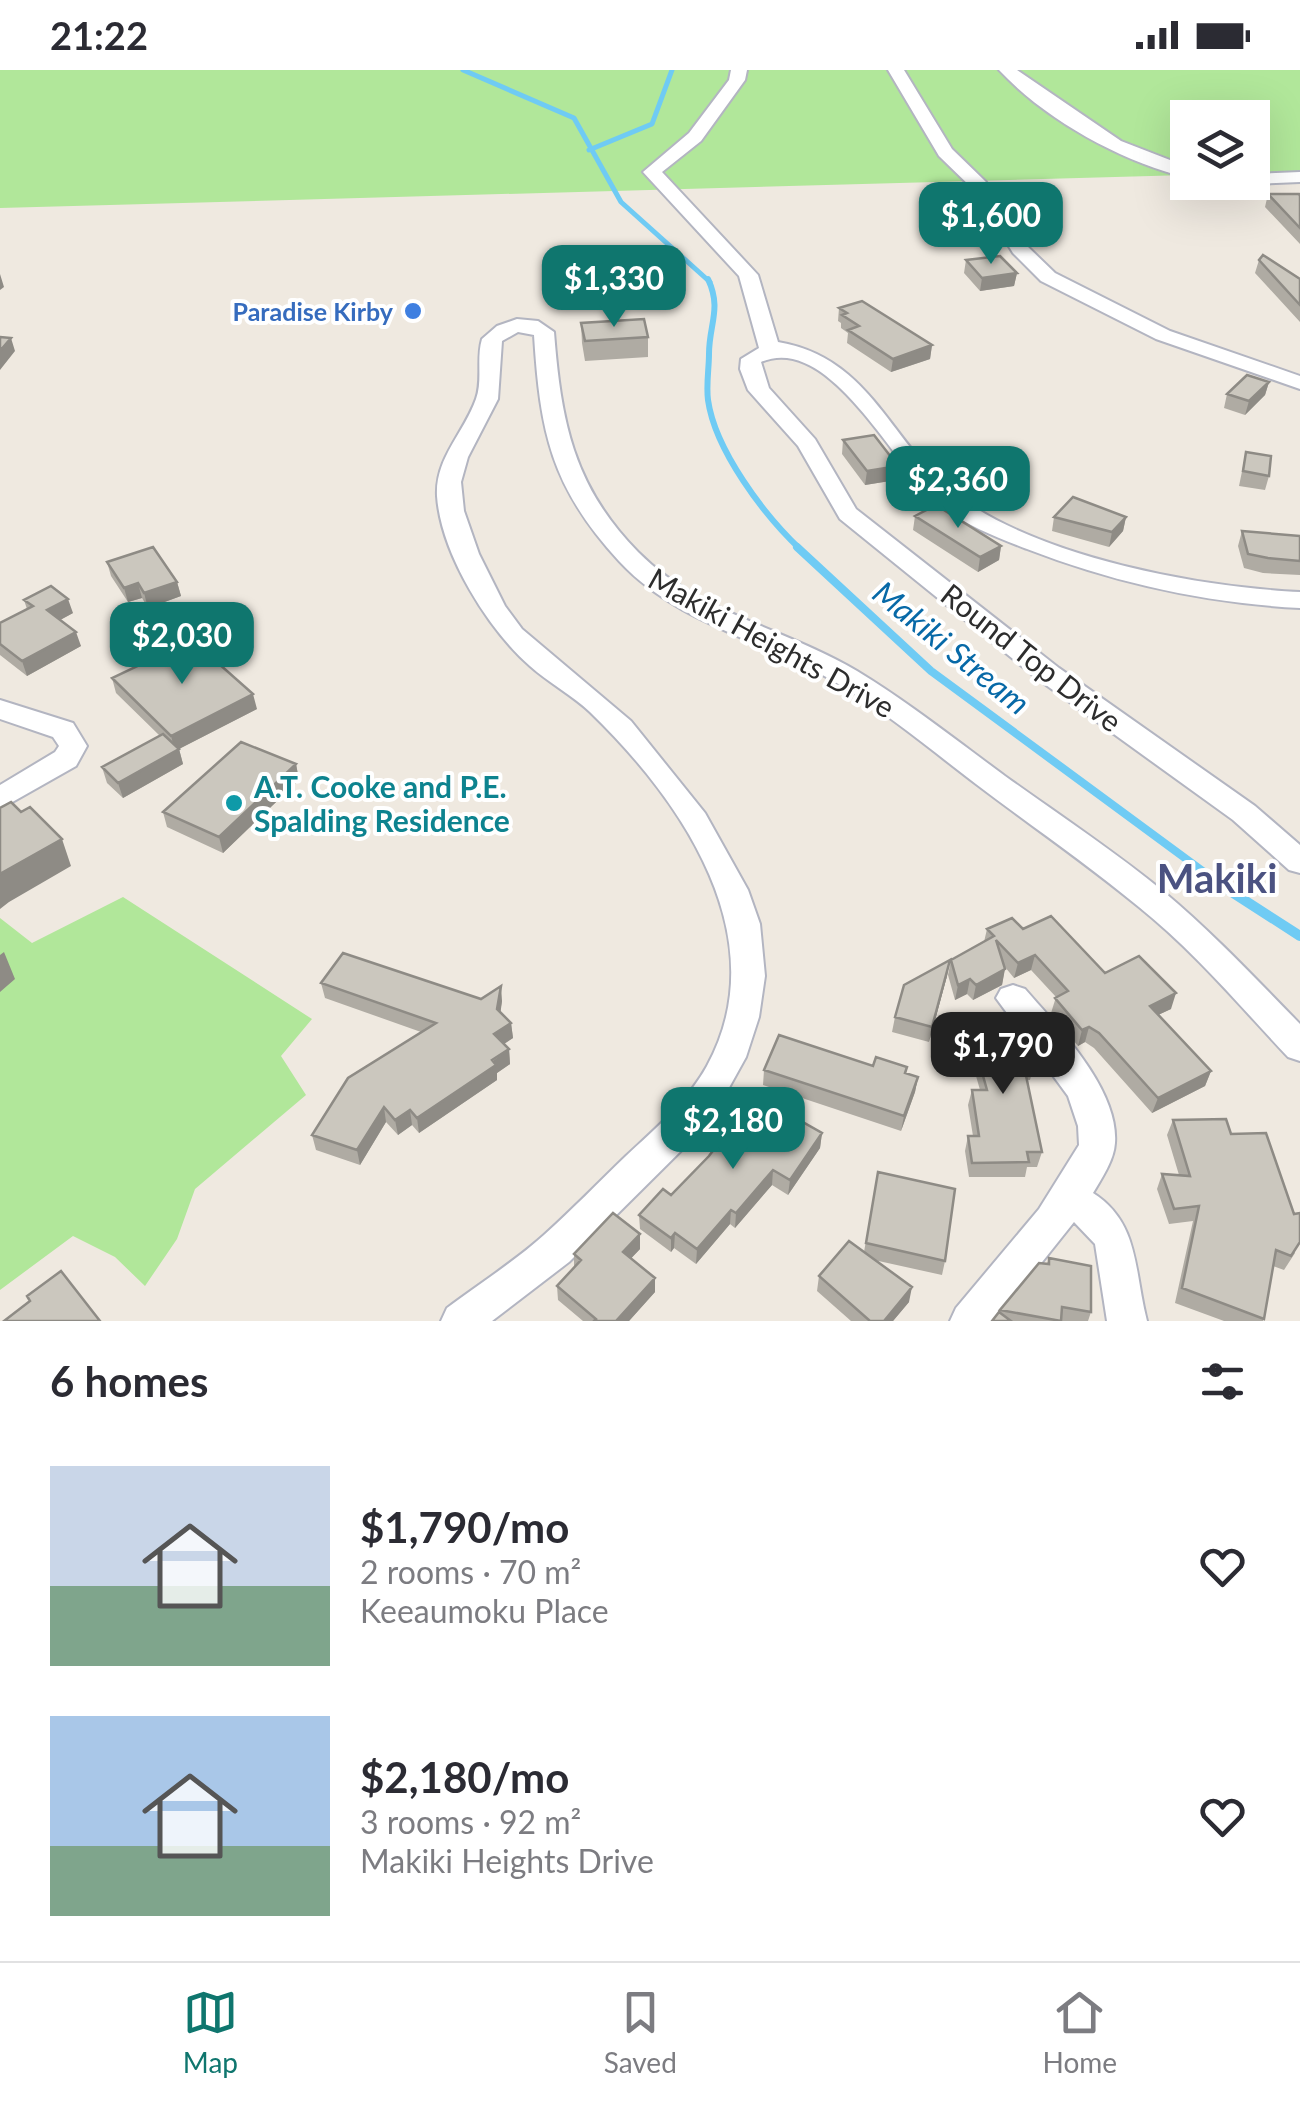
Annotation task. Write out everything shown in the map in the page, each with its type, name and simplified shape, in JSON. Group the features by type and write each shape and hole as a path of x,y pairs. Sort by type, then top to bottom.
{"street":[{"path":"739,70 695,137 652,172 748,275 769,347 784,345 814,355 884,424 946,499 1001,530 1134,579 1234,596 1300,600"},
{"path":"896,70 944,152 980,186 1020,249 1048,277 1162,336 1300,383"},
{"path":"1007,70 1130,153 1170,167"},
{"path":"1270,178 1300,177"},
{"name":"Makiki Heights Drive","path":"473,1317 555,1250 697,1112 716,1087 738,1031 750,954 732,888 686,810 656,768 597,703 560,677 500,623 452,516 448,492 455,455 480,416 489,392 492,339 510,326 534,326 544,332 549,405 564,461 583,501 629,557 664,588 844,675 895,709 1151,899 1207,949 1300,1047"},
{"name":"Round Top Drive","path":"769,347 750,359 752,380 804,438 828,487 848,514 1049,674 1183,773 1244,812 1300,862"},
{"path":"0,709 63,730 73,746 66,760 0,798"},
{"path":"970,1321 1068,1197 1096,1152 1096,1127 1073,1076 1013,998"},
{"path":"1068,1197 1094,1212 1114,1234 1120,1256 1120,1298 1127,1321"}],"green space":[{"path":"0,70 1300,70 1300,171 1270,172 1270,100 1170,100 1170,175 0,208"},
{"path":"123,897 312,1019 281,1056 306,1095 195,1189 177,1239 145,1286 115,1257 73,1236 0,1290 0,918 32,943"}],"building":[{"path":"1270,194 1299,194 1300,228 1270,196"},
{"path":"1263,255 1300,279 1300,305 1259,260"},
{"path":"1000,256 1017,273 982,278 966,260"},
{"path":"862,301 932,345 893,359 848,330 859,326 842,315 847,313 839,308"},
{"path":"644,319 648,337 585,341 581,323"},
{"path":"0,337 11,338 0,351"},
{"path":"1247,375 1269,382 1249,401 1227,394"},
{"path":"874,435 898,466 867,471 843,440"},
{"path":"1246,452 1271,456 1269,476 1243,471"},
{"path":"1073,497 1126,517 1112,532 1054,517"},
{"path":"936,505 1001,546 980,557 915,516"},
{"path":"1242,531 1300,536 1300,561 1248,554"},
{"path":"153,547 177,582 144,593 138,583 124,588 107,562"},
{"path":"51,586 68,599 47,610 76,632 22,661 0,644 0,623 33,606 24,600"},
{"path":"192,640 253,694 171,736 112,678"},
{"path":"163,734 179,749 118,783 102,767"},
{"name":"A.T. Cooke and P.E. Spalding Residence","path":"241,742 296,764 219,837 163,812"},
{"path":"11,802 21,812 30,807 62,839 0,874 0,808"},
{"path":"1051,916 1105,973 1139,956 1176,993 1150,1006 1211,1071 1158,1098 1099,1033 1089,1027 1082,1030 1055,998 1068,991 1035,955 1018,963 996,940 1005,969 976,985 970,979 958,985 951,960 994,936 987,929 1012,918 1023,929"},
{"path":"343,953 481,999 501,986 497,1009 511,1023 494,1034 509,1049 492,1060 496,1065 417,1118 410,1110 395,1120 384,1107 357,1150 312,1135 348,1078 436,1023 321,983"},
{"path":"950,960 932,1027 895,1017 904,985"},
{"path":"1021,1023 1034,1065 1024,1066 1042,1152 1027,1152 1029,1162 972,1163 968,1136 979,1136 972,1090 987,1090 969,1026"},
{"path":"779,1035 873,1066 876,1057 907,1067 905,1073 918,1077 904,1116 764,1070"},
{"path":"755,1095 822,1133 790,1180 773,1170 736,1213 731,1210 697,1249 675,1233 671,1238 639,1215 663,1189 671,1195 709,1156"},
{"path":"1226,1119 1231,1134 1266,1133 1294,1214 1300,1213 1300,1242 1291,1256 1276,1250 1264,1319 1182,1288 1199,1206 1174,1209 1162,1174 1190,1176 1173,1120"},
{"path":"878,1172 955,1189 945,1261 866,1243"},
{"path":"613,1213 640,1234 623,1252 655,1278 616,1321 594,1321 557,1286 581,1260 574,1254"},
{"path":"849,1241 912,1287 884,1321 870,1321 819,1276"},
{"path":"1049,1258 1091,1266 1091,1312 1062,1307 1061,1321 1000,1310 1039,1263 1049,1264"},
{"path":"61,1271 100,1321 4,1321 30,1301 27,1296"},
{"path":"999,1312 1011,1321 992,1321"}],"waterway":[{"name":"Makiki Stream","path":"463,70 574,118 591,149"},
{"path":"591,149 652,124 672,70"},
{"name":"Makiki Stream","path":"591,149 621,202 709,281"},
{"name":"Makiki Stream","path":"709,281 714,308 707,388 712,419 743,480 800,549"},
{"name":"Makiki Stream","path":"797,547 931,671 1226,888"},
{"name":"Makiki Stream","path":"1226,888 1300,936"}],"place":[{"name":"Paradise Kirby","path":"413,311"},
{"name":"A.T. Cooke and P.E. Spalding Residence","path":"234,803"}],"district":[{"name":"Makiki","path":"1217,878"}]}
